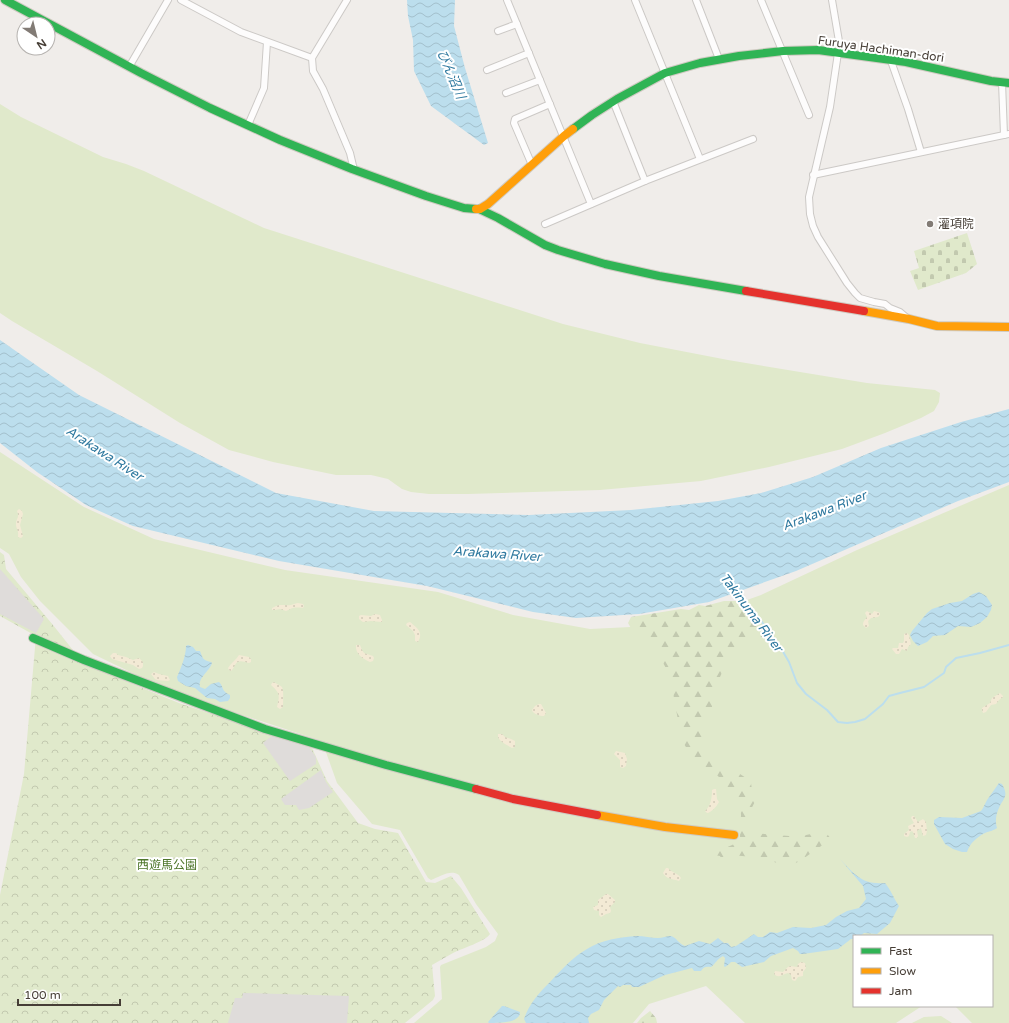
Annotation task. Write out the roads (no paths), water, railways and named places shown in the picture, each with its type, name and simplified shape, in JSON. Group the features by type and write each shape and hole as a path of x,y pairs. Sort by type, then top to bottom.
{"street":[{"path":"5,0 129,67 248,125 354,170 422,195 470,209 479,209 558,250 605,264 659,276 787,297 937,326 1009,326"},
{"path":"129,67 168,0"},
{"path":"181,0 241,32 312,58"},
{"path":"347,0 312,58 314,71 350,153 354,170"},
{"path":"507,0 591,204"},
{"path":"637,0 700,159"},
{"path":"696,0 719,59"},
{"path":"761,0 809,114"},
{"path":"832,0 840,53 830,107 813,175 809,197 810,214 818,237 855,293 860,298 885,304 900,312 909,320"},
{"path":"498,32 517,24"},
{"path":"248,125 264,88 267,42"},
{"name":"Furuya Hachiman-dori","path":"479,209 488,204 564,136 592,115 665,73 683,67 719,59 783,51 818,50 906,62 1005,83"},
{"path":"487,70 529,53"},
{"path":"891,61 921,152"},
{"path":"506,93 540,80"},
{"path":"813,175 1006,134 1005,83"},
{"path":"613,102 646,181"},
{"path":"532,165 514,123 515,119 550,104"},
{"path":"545,224 646,181 753,139"},
{"path":"33,638 84,660 237,719 379,763 513,799 665,827 734,835"}],"water":[{"name":"びん沼川","path":"407,0 455,0 454,26 488,143 484,145 431,106 414,71 413,40 408,16"},
{"name":"Arakawa River","path":"0,340 79,395 276,493 374,511 529,515 631,510 718,501 761,493 813,477 881,448 961,422 1009,409 1009,482 958,501 796,571 709,602 639,614 576,618 533,612 427,586 279,561 133,526 86,505 37,472 0,443"},
{"path":"979,592 986,596 992,605 987,617 980,623 971,627 958,626 945,635 933,636 927,642 918,646 913,641 910,635 912,631 932,609 962,601"},
{"path":"188,645 193,647 196,651 200,651 204,659 212,663 202,677 200,687 205,689 211,684 219,682 224,690 230,695 228,701 220,702 215,699 207,698 195,688 186,686 178,681 177,677 182,666 186,646"},
{"path":"999,783 1002,784 1005,794 998,810 996,823 997,828 977,838 967,852 953,849 945,844 934,824 934,820 939,817 962,818 981,811"},
{"path":"840,859 854,874 864,880 885,883 899,906 890,923 877,934 864,933 861,935 853,935 853,939 838,949 800,954 793,948 771,956 764,962 742,967 735,962 731,962 725,967 725,958 723,956 719,958 711,967 705,967 701,971 694,971 692,968 665,975 639,987 632,987 631,985 618,986 604,1000 599,1010 591,1014 588,1018 589,1023 526,1023 524,1019 535,999 563,968 582,952 598,943 631,936 658,938 671,936 685,946 699,941 710,944 718,938 724,943 728,943 731,947 736,946 754,934 758,937 763,937 770,932 777,933 793,927 811,928 826,925 847,911 859,908 866,899 863,886"},
{"path":"502,1006 520,1012 519,1016 509,1022 489,1023 488,1022"}],"waterway":[{"name":"Takinuma River","path":"735,591 762,622 782,650 789,662 797,683 806,694 827,710 838,722 847,723 865,719 883,704 889,696 924,687 944,673 946,667 956,658 1009,645"}],"place":[{"name":"灌項院","path":"930,224"}],"park label":[{"name":"西遊馬公園","path":"167,865"}]}
